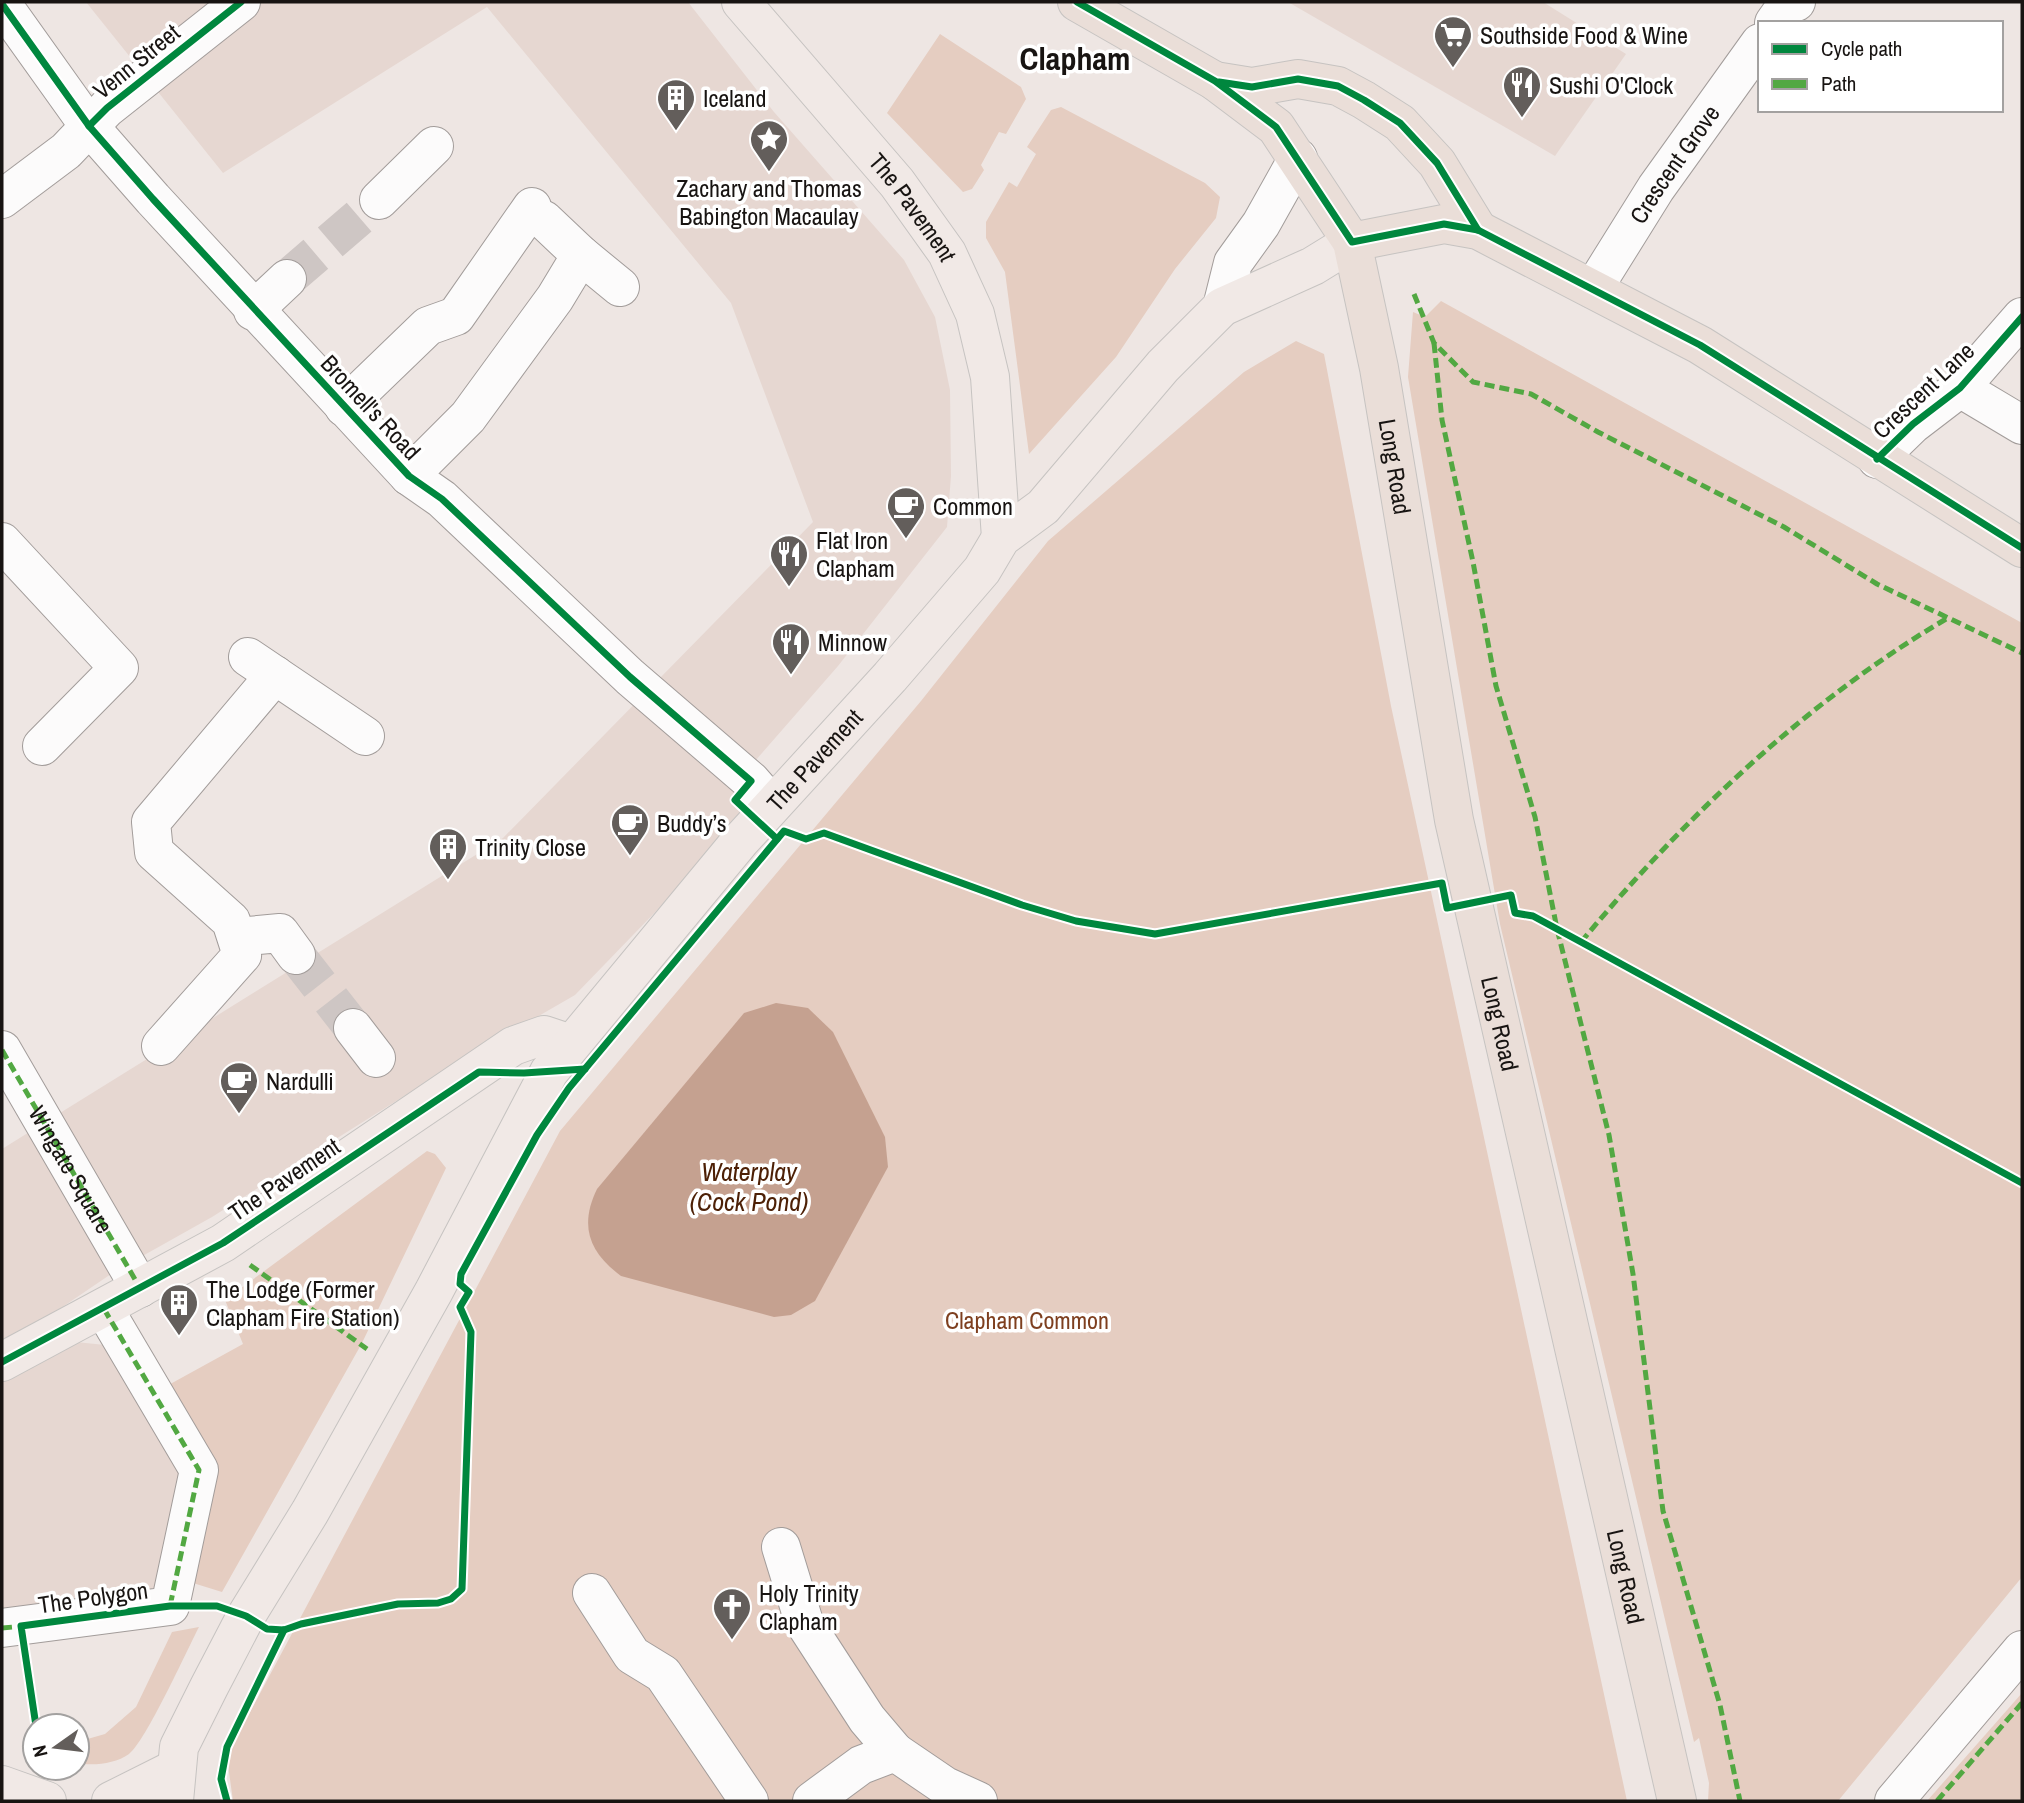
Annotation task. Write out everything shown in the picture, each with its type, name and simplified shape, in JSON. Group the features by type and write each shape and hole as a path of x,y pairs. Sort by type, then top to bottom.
{"highway":[{"path":"1077,2 1215,81 1276,127 1352,242 1444,225 1478,230 1700,345 2022,548"},
{"path":"1215,81 1252,87 1297,79 1338,86 1364,100 1400,123 1437,163 1478,230"},
{"name":"Long Road","path":"1352,242 1378,358 1454,820 1677,1801"}],"main road":[{"name":"The Pavement","path":"740,2 897,183 947,253 975,314 990,377 1001,538"},
{"name":"The Pavement","path":"175,1785 179,1747 246,1616 310,1512 434,1291 549,1072 606,1008 772,805 890,677 982,570 1001,538 1043,507 1163,366 1222,307 1303,271 1352,242"},
{"name":"The Pavement","path":"2,1362 223,1243 513,1046 544,1035 572,1044"},
{"path":"2,1785 47,1801"},
{"path":"111,1801 175,1785"}],"street":[{"name":"Venn Street","path":"2,199 66,151 107,108 241,2"},
{"name":"Bromell's Road","path":"2,4 89,126 253,311 409,476 442,499 630,677 730,762 772,805"},
{"name":"Crescent Grove","path":"1593,289 1656,188 1758,46"},
{"path":"379,200 433,146"},
{"path":"1222,307 1233,263 1261,223 1298,158"},
{"path":"352,416 428,326 456,316 538,213 581,255 620,287"},
{"path":"409,476 468,417 555,298 581,255"},
{"path":"253,311 287,279"},
{"name":"Crescent Lane","path":"1877,459 1913,424 1960,388 2022,317"},
{"path":"1960,388 2022,425"},
{"path":"2,542 119,668 42,746"},
{"path":"161,1046 242,955 231,921 154,852 151,822 261,666 365,736"},
{"path":"237,937 280,933 296,955"},
{"path":"353,1028 376,1058"},
{"name":"Wingate Square","path":"2,1050 140,1288"},
{"name":"The Polygon","path":"2,1628 170,1606 199,1470 104,1308"},
{"path":"781,1547 804,1622 867,1719 895,1752 946,1786 978,1801"},
{"path":"592,1593 632,1655 663,1674 749,1801"},
{"path":"1894,1801 2022,1650"},
{"path":"812,1801 861,1765 895,1752"}],"shaded area":[{"path":"86,2 688,2 774,112 904,260 935,317 950,390 951,476 947,527 838,666 755,761 753,798 663,904 575,995 447,1069 212,1217 114,1272 2,1348 2,1149 503,838 813,522 731,303 487,7 223,173"},
{"path":"1288,2 1543,2 1626,54 1555,156"},
{"path":"76,1342 105,1345 187,1479 155,1586 141,1601 2,1617 2,1379"}],"green space":[{"path":"940,34 1021,87 1026,99 1006,134 999,132 981,165 984,170 972,189 963,192 887,113"},
{"path":"1061,107 1205,183 1220,197 1216,218 1175,269 1116,357 1029,454 1005,272 986,238 986,222 1009,182 1017,187 1036,154 1027,147 1051,110"},
{"path":"1441,301 2022,623 2022,1577 1838,1801 1708,1801 1709,1783 1699,1738 1694,1742 1500,924 1408,377 1413,312 1425,317"},
{"name":"Clapham Common","path":"1296,341 1324,354 1391,706 1627,1801 233,1801 228,1765 233,1744 560,1131 921,701 1048,541 1244,372"},
{"path":"427,1151 435,1154 446,1168 362,1343 222,1592 193,1583 211,1492 163,1388 243,1344 225,1300"},
{"path":"199,1627 145,1732 129,1754 117,1760 91,1764 91,1738 105,1734 136,1707 172,1632"},
{"path":"2022,1693 2022,1801 1927,1801"}],"water":[{"name":"Waterplay (Cock Pond)","path":"776,1003 808,1008 833,1032 885,1137 888,1167 815,1301 791,1315 774,1317 621,1276 595,1248 588,1226 597,1189 744,1013"}],"tunnel":[{"path":"287,279 379,200"},
{"path":"296,955 353,1028"}],"marked path":[{"path":"1414,294 1434,343 1473,382 1531,394 1598,432 1784,527 1877,584 2022,653"},
{"path":"1434,343 1442,420 1473,562 1496,686 1535,817 1557,929 1609,1135 1633,1274 1663,1511 1720,1705 1740,1801"},
{"path":"1581,942 1662,851 1750,765 1845,687 1946,619"},
{"path":"2,1050 140,1288"},
{"path":"250,1265 367,1349"},
{"path":"104,1309 199,1470 170,1606 164,1607"},
{"path":"2,1628 25,1626"},
{"path":"1937,1801 2022,1703"}],"cycle path":[{"path":"89,126 107,108 241,2"},
{"path":"1077,2 1215,81 1276,127 1352,242 1444,224 1478,230 1700,345 2022,548"},
{"path":"2,4 89,126 409,476 442,499 630,677 751,781 735,800 777,839"},
{"path":"1219,82 1252,87 1298,79 1338,86 1364,100 1400,123 1437,163 1478,230"},
{"path":"1877,459 1913,424 1960,388 2022,317"},
{"path":"34,1712 21,1626 170,1606 217,1606 246,1616 267,1629 284,1630 398,1604 438,1603 451,1599 462,1589 471,1332 460,1307 469,1292 460,1284 461,1274 537,1135 569,1088 784,831 806,839 824,833 1022,905 1076,921 1155,934 1442,883 1447,908 1511,895 1515,913 1533,916 2022,1183"},
{"path":"2,1362 223,1243 479,1072 524,1073 585,1069"},
{"path":"227,1801 221,1779 227,1747 284,1630"}],"place":[{"name":"Southside Food & Wine","path":"1453,69"},
{"name":"Sushi O'Clock","path":"1522,119"},
{"name":"Iceland","path":"676,132"},
{"name":"Zachary and Thomas Babington Macaulay","path":"769,173"},
{"name":"Common","path":"906,540"},
{"name":"Flat Iron Clapham","path":"789,588"},
{"name":"Minnow","path":"791,676"},
{"name":"Buddy’s","path":"630,857"},
{"name":"Trinity Close","path":"448,881"},
{"name":"Nardulli","path":"239,1115"},
{"name":"The Lodge (Former Clapham Fire Station)","path":"179,1337"},
{"name":"Holy Trinity Clapham","path":"732,1641"}],"district":[{"name":"Clapham","path":"1075,58"}]}
